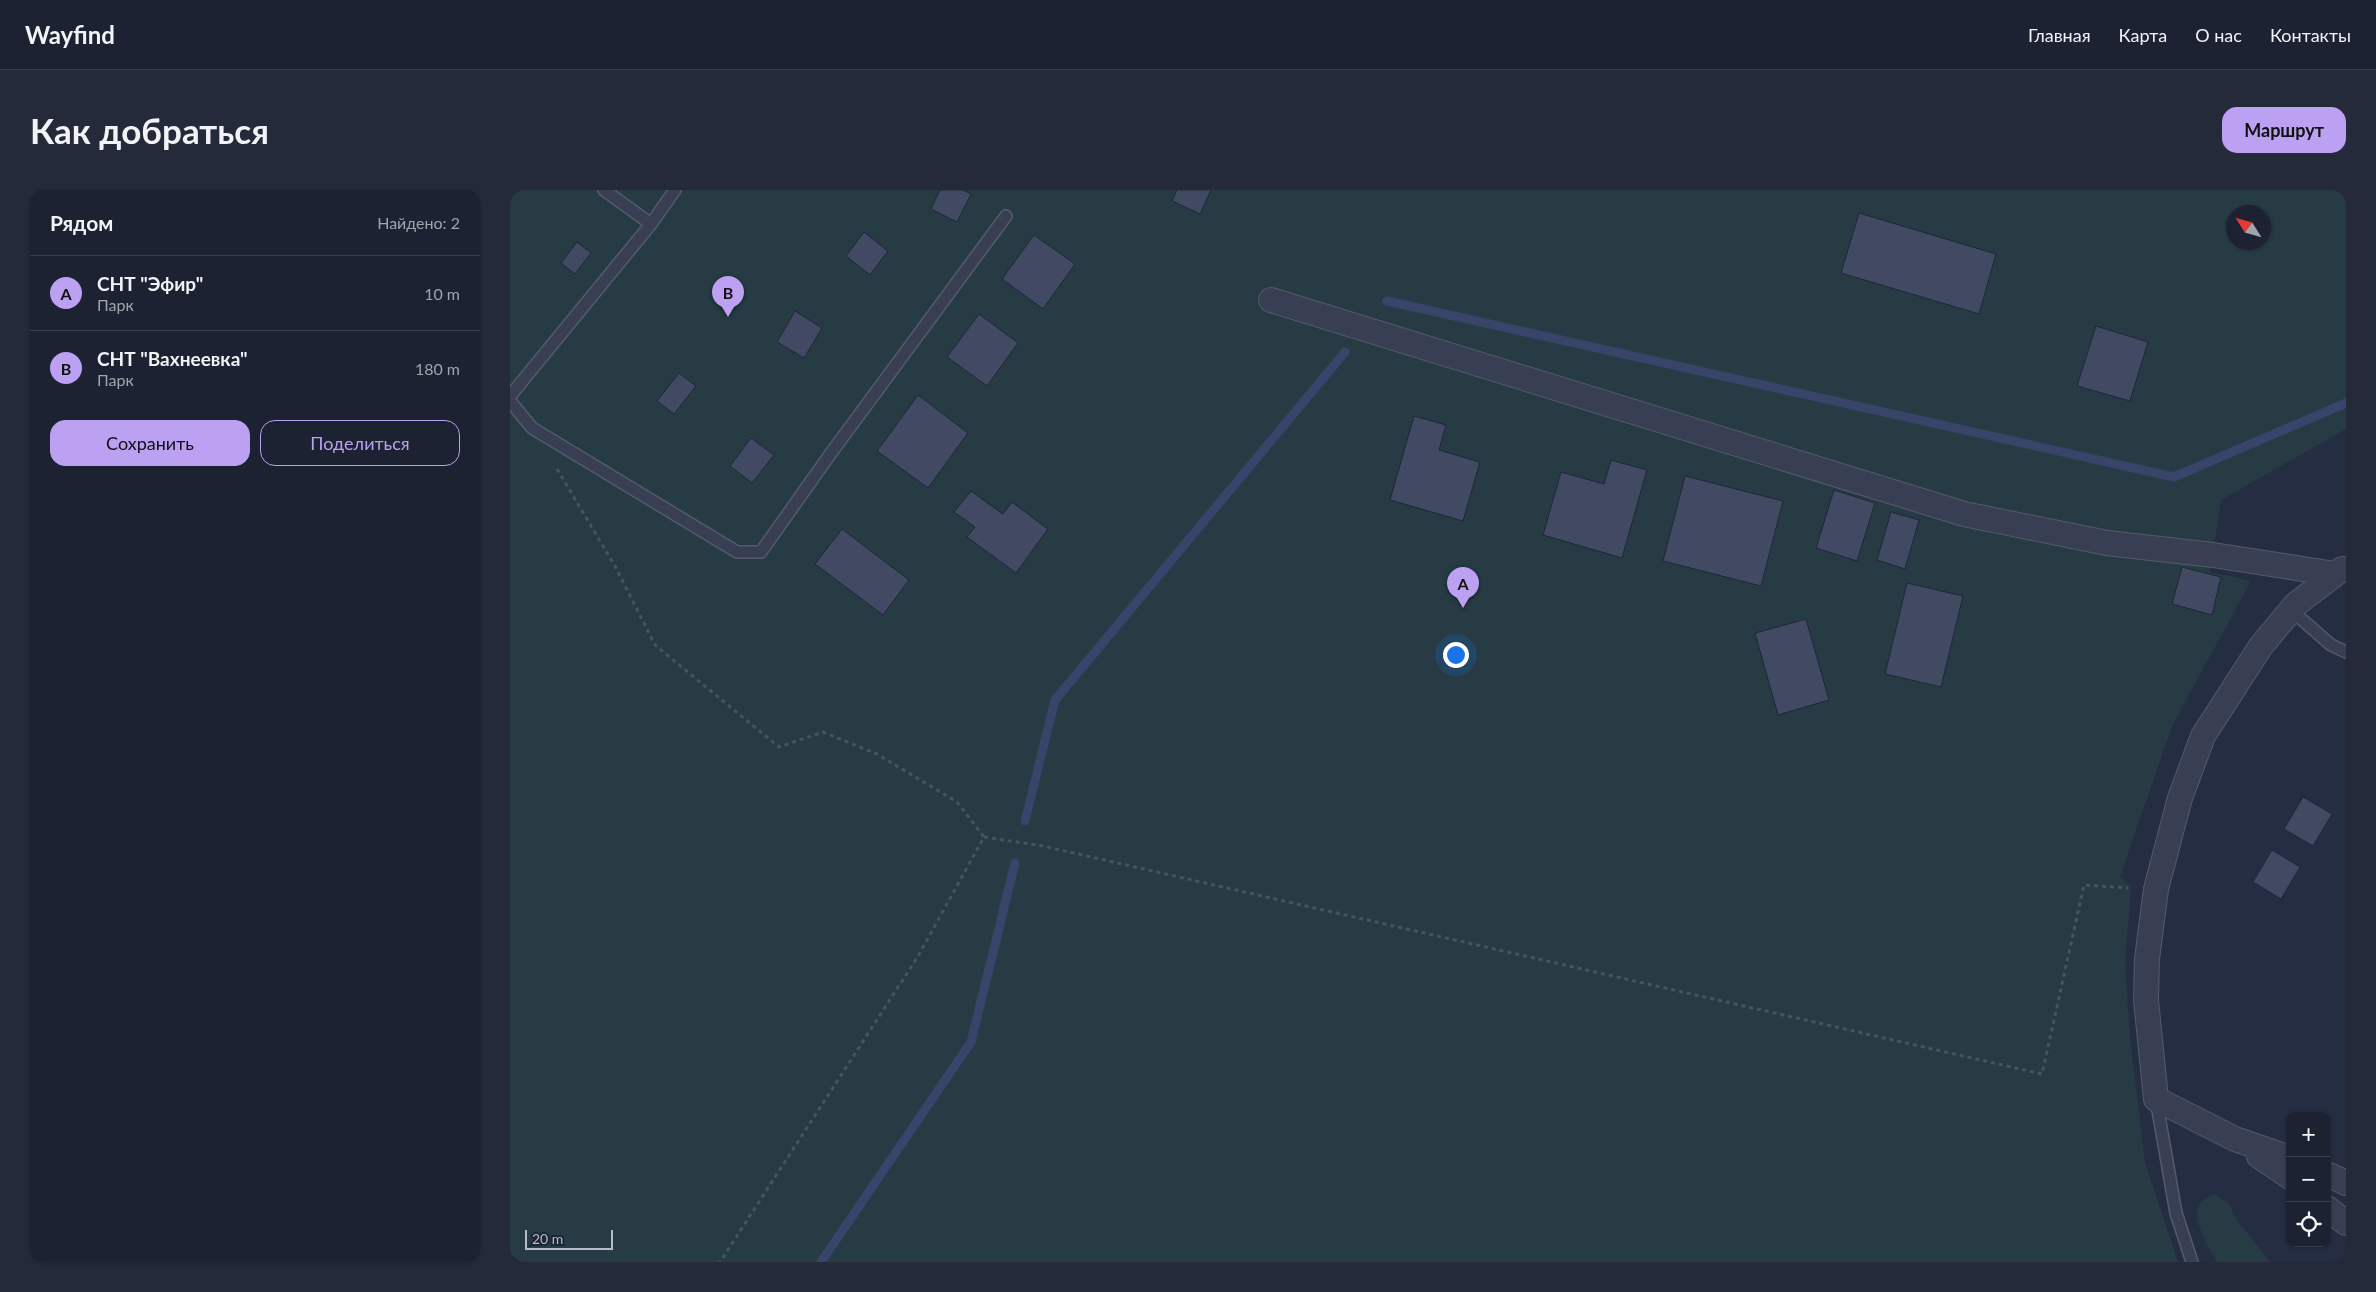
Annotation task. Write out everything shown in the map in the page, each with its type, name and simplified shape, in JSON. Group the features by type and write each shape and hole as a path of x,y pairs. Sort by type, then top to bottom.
{"street":[{"path":"1271,300 1964,514 2107,543 2340,570"},
{"path":"2287,1157 2236,1139 2156,1099 2146,1000 2146,960 2156,889 2180,798 2203,736 2261,646 2291,610 2340,570"},
{"path":"2236,1139 2286,1174"},
{"path":"2331,1176 2346,1183"},
{"path":"2331,1211 2346,1223"}],"lane":[{"path":"604,190 651,224"},
{"path":"510,396 651,224 675,190"},
{"path":"510,402 532,428 737,552 761,552 831,453 1006,216"},
{"path":"2291,610 2331,645 2346,652"},
{"path":"2156,1099 2176,1213 2192,1262"}],"path":[{"path":"532,428 615,566 655,645 780,747 823,732 877,754 957,802 984,837 1043,846 2042,1074 2084,885 2156,889"},
{"path":"720,1262 917,958 984,837"}],"shaded area":[{"path":"510,190 2346,190 2346,429 2221,500 2210,572 2251,581 2172,726 2120,877 2131,886 2125,963 2130,1037 2145,1163 2178,1262 510,1262"},
{"path":"2214,1194 2229,1204 2237,1220 2270,1262 2217,1262 2205,1241 2197,1215 2201,1202"}],"building":[{"path":"940,190 963,190 971,194 957,222 931,209"},
{"path":"1177,190 1211,190 1200,214 1172,201"},
{"path":"1859,213 1996,254 1979,314 1841,273"},
{"path":"864,232 888,251 870,275 846,256"},
{"path":"1034,235 1075,264 1043,309 1002,279"},
{"path":"577,242 591,253 575,274 561,263"},
{"path":"795,311 822,328 804,358 777,342"},
{"path":"979,314 1018,343 987,386 947,357"},
{"path":"2096,326 2148,342 2130,401 2077,386"},
{"path":"679,373 696,386 674,414 657,401"},
{"path":"918,395 968,433 928,488 877,451"},
{"path":"1414,416 1446,425 1439,450 1480,462 1463,521 1390,500"},
{"path":"751,438 774,455 752,483 730,466"},
{"path":"1611,460 1647,470 1622,558 1543,535 1561,472 1604,484"},
{"path":"1685,476 1783,501 1761,586 1663,561"},
{"path":"1834,490 1875,503 1857,561 1816,548"},
{"path":"971,491 1003,514 1012,502 1048,529 1016,573 967,537 975,527 954,512"},
{"path":"1891,512 1919,520 1905,569 1877,560"},
{"path":"842,529 909,580 883,615 815,564"},
{"path":"2182,567 2221,577 2212,615 2172,604"},
{"path":"1907,583 1963,596 1941,687 1885,674"},
{"path":"1806,619 1829,700 1778,715 1755,633"},
{"path":"2303,797 2332,814 2313,846 2284,829"},
{"path":"2272,850 2300,867 2281,899 2253,882"}],"waterway":[{"path":"1387,301 2174,477 2346,403"},
{"path":"1025,821 1055,700 1345,352"},
{"path":"821,1262 971,1042 1015,863"}],"place":[{"name":"СНТ \"Вахнеевка\"","path":"728,317"},
{"name":"СНТ \"Эфир\"","path":"1463,608"}]}
